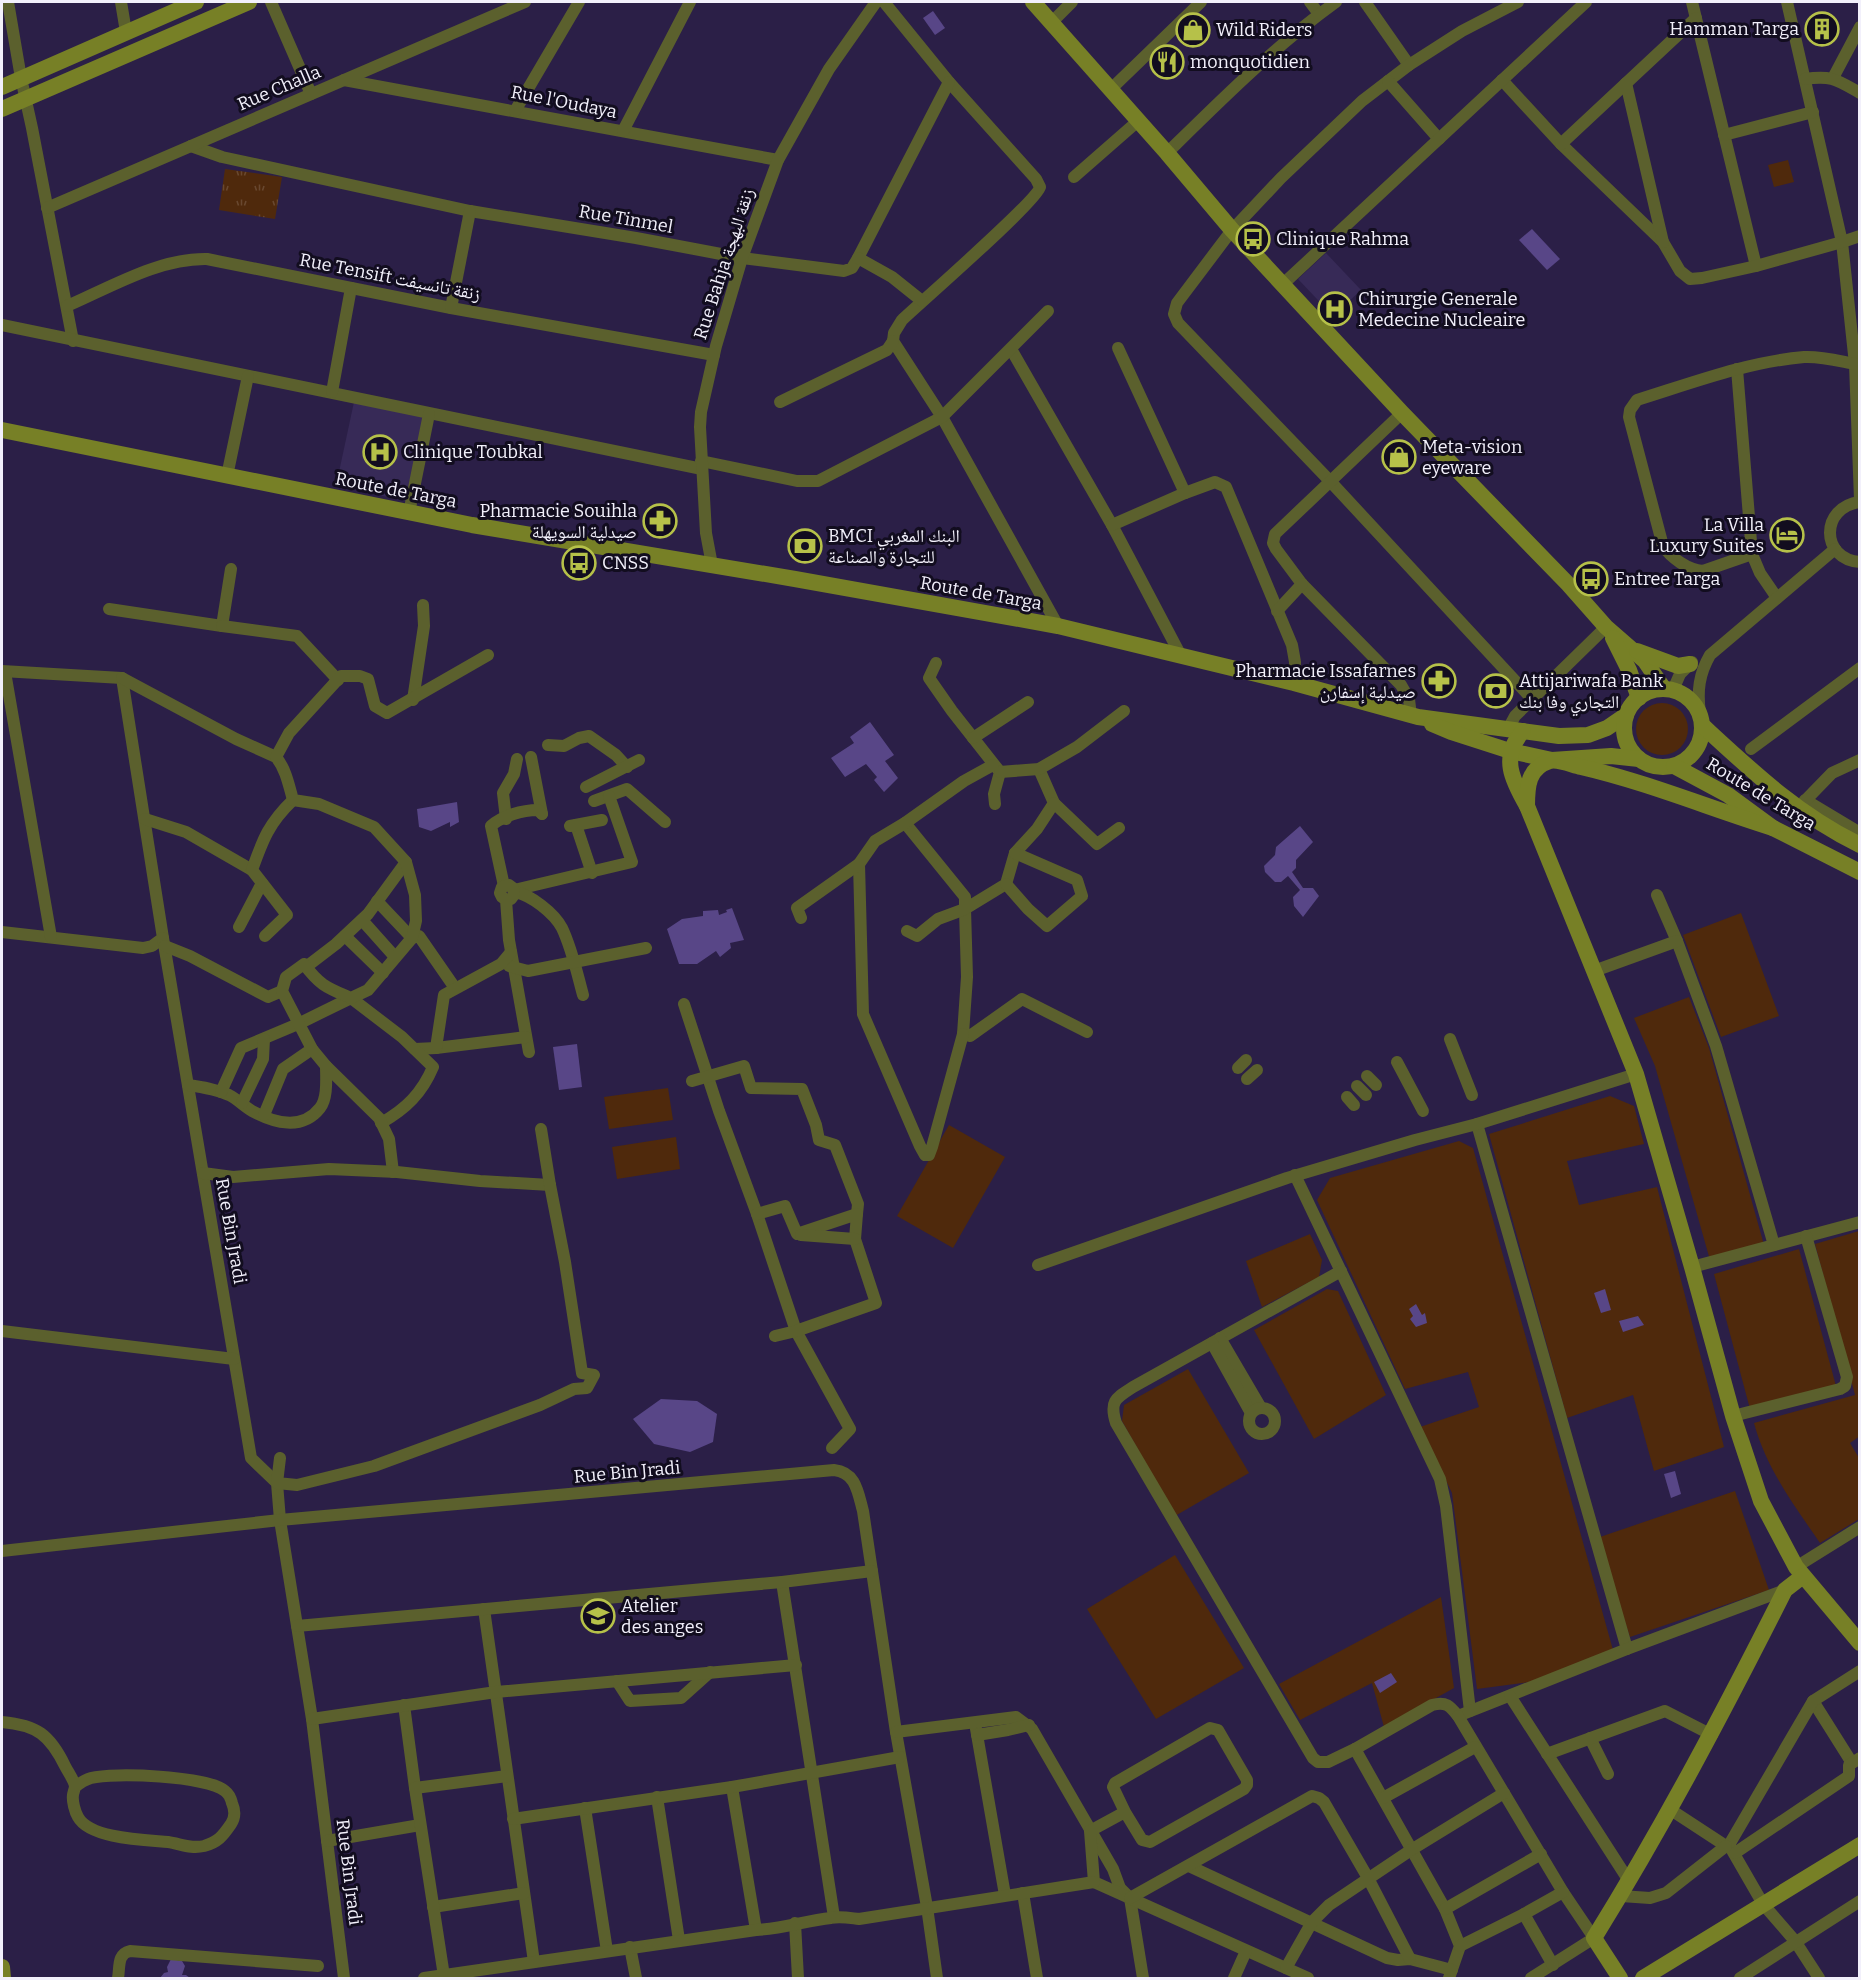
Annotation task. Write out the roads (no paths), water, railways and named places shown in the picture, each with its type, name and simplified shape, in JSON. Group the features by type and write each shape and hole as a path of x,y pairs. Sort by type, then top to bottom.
{"street":[{"path":"8,2 7,27 26,98 73,341"},
{"path":"121,2 126,32"},
{"path":"2,87 196,2"},
{"path":"2,109 249,2"},
{"path":"271,2 311,94"},
{"name":"Rue Challa","path":"47,208 525,2"},
{"path":"515,111 579,2"},
{"path":"623,132 690,2"},
{"name":"Rue Bahja زنقة البهجة","path":"712,565 706,533 701,465 701,412 714,355 742,258 778,160 829,69 876,2"},
{"path":"780,402 886,350 893,341 897,327 922,301 1039,191 1040,187 1036,179 950,82 884,2"},
{"path":"1033,2 1282,285 1568,584 1606,627 1645,661 1669,690 1689,699 1701,719"},
{"path":"1051,22 1072,2"},
{"path":"1110,90 1201,2"},
{"path":"1310,2 1319,14"},
{"path":"1167,153 1234,87 1336,2"},
{"path":"1365,2 1409,65"},
{"path":"1518,2 1462,31 1409,65 1362,101 1281,178 1232,230 1177,303 1175,318 1532,699"},
{"path":"1282,285 1586,2"},
{"path":"1692,2 1756,266"},
{"path":"1787,2 1842,242 1855,364 1860,501 1847,505 1833,518 1830,531 1835,549 1844,558 1860,562"},
{"path":"1561,144 1696,18"},
{"path":"1833,78 1860,27"},
{"path":"1805,79 1833,78 1860,93"},
{"name":"Rue l'Oudaya","path":"344,80 778,160"},
{"path":"1502,80 1561,144 1663,242 1680,271 1690,279 1756,266 1860,236"},
{"path":"1388,81 1438,139"},
{"path":"922,301 892,277 858,258 950,82"},
{"path":"1626,83 1663,242"},
{"path":"1724,135 1813,112"},
{"path":"1074,177 1138,121"},
{"name":"Rue Tinmel","path":"191,146 222,157 470,211 742,258 844,271 852,268 858,258"},
{"path":"451,308 470,211"},
{"name":"Rue Tensift زنقة تانسيفت","path":"67,306 159,266 176,261 207,259 451,308 714,355"},
{"path":"332,392 351,288"},
{"path":"2,325 429,414 701,465 797,481 818,481 942,417 1048,311"},
{"path":"893,341 942,417 1058,626"},
{"path":"1118,348 1185,493"},
{"path":"1011,349 1112,525 1180,654"},
{"path":"1752,554 1703,571 1697,571 1671,556 1663,546 1629,417 1630,410 1637,400 1737,369 1805,357 1819,357 1855,364"},
{"path":"1737,369 1752,554 1760,573 1777,598"},
{"path":"227,476 248,376"},
{"path":"1402,413 1329,480 1275,534 1273,543 1302,584 1401,685 1409,699 1414,716"},
{"path":"409,513 429,414"},
{"name":"Route de Targa","path":"2,430 471,525 1058,626 1180,654 1414,716 1558,736 1588,735 1607,728 1626,715"},
{"path":"1112,525 1215,482 1226,487 1292,645 1295,662 1294,683"},
{"path":"1258,563 1276,549"},
{"path":"1669,690 1651,691 1639,698 1626,715 1625,739 1630,750 1638,759 1655,767 1674,766 1685,761 1694,753 1700,742 1701,719 1698,693 1702,669 1710,655 1835,549"},
{"path":"222,626 231,569"},
{"path":"1276,611 1302,584"},
{"path":"413,700 424,626 423,605"},
{"path":"110,609 297,636 338,680"},
{"path":"1606,627 1622,653 1639,698"},
{"path":"1606,627 1515,716 1516,739 1510,751 1514,780 1527,806 1636,1074 1733,1416 1761,1501 1800,1571 1860,1643"},
{"path":"1632,649 1677,666 1690,663"},
{"path":"276,757 289,733 341,676 360,676 368,679 375,706 387,713 488,655"},
{"path":"1669,690 1690,663 1710,655"},
{"path":"936,663 929,678 996,768 995,804"},
{"path":"1751,749 1860,668"},
{"path":"51,937 3,672 122,678 236,740 276,757 284,772 293,800"},
{"name":"Rue Bin Jradi","path":"122,678 251,1458 277,1483 280,1520 312,1719 344,1978"},
{"path":"974,738 1028,702"},
{"path":"801,918 797,908 859,864 875,841 905,823 964,781 996,768 1039,769 1077,747 1124,711"},
{"name":"Route de Targa","path":"1414,716 1451,732 1510,751 1552,760 1611,756 1638,759"},
{"name":"Route de Targa","path":"1701,719 1736,758 1860,845"},
{"path":"548,745 564,746 579,738 589,736 616,755 627,766"},
{"path":"529,1053 508,965 511,952 510,892 490,826 525,810 538,810 542,814 531,757"},
{"path":"506,819 503,793 514,774 517,759"},
{"path":"586,787 639,760"},
{"path":"1527,806 1527,788 1533,772 1540,765 1552,760 1680,796 1773,828"},
{"path":"1860,760 1832,773 1801,804 1860,833"},
{"name":"Route de Targa","path":"1674,766 1728,795 1773,828 1860,872"},
{"path":"1039,769 1054,803 1097,844 1119,828"},
{"path":"594,801 627,789 665,822"},
{"path":"510,892 632,862 609,796"},
{"path":"221,1092 241,1048 298,1024 368,990 412,938 416,921 415,895 406,862 374,827 318,804 293,800"},
{"path":"252,870 264,836 280,813 293,800"},
{"path":"907,931 917,936 938,919 965,909 1006,884 1015,853 1037,829 1054,803"},
{"path":"145,819 186,832 252,870 287,915 265,936"},
{"path":"592,873 572,826 602,820"},
{"path":"859,864 863,1014 920,1146 926,1155 929,1155 963,1034 967,977 965,897 905,823"},
{"path":"1006,884 1047,926 1082,896 1077,880 1015,853"},
{"path":"306,967 362,920 406,862"},
{"path":"239,927 262,883"},
{"path":"510,892 525,894 540,904 561,926 583,995"},
{"path":"1657,895 1677,941 1716,1046 1774,1245"},
{"path":"377,901 412,938"},
{"path":"362,920 395,957"},
{"path":"2,932 143,948 164,942 268,997 282,991"},
{"path":"345,936 383,973"},
{"path":"412,938 419,936 455,988"},
{"path":"1594,971 1677,941"},
{"path":"436,1048 444,995 455,988 508,965 528,971 646,948"},
{"path":"381,1123 399,1113 426,1084 433,1067 415,1049 351,998 336,993 314,977 304,964 286,976 282,991 312,1049 381,1123 389,1139 393,1172"},
{"path":"963,1034 970,1036 1022,999 1087,1032"},
{"path":"684,1004 796,1331 850,1429 832,1448"},
{"path":"415,1049 526,1037"},
{"path":"242,1103 263,1059 264,1039"},
{"path":"1450,1039 1472,1095"},
{"path":"264,1115 283,1069 312,1049"},
{"path":"1397,1062 1423,1111"},
{"path":"188,1085 221,1092 253,1111 281,1122 295,1124 321,1107 325,1093 326,1066"},
{"path":"692,1081 744,1066 752,1088 802,1089 816,1125 819,1140 836,1145 858,1204 855,1239 876,1303 775,1336"},
{"path":"1247,1079 1257,1070"},
{"path":"1038,1265 1295,1175 1414,1140 1477,1125 1636,1074"},
{"path":"1367,1076 1376,1085"},
{"path":"1356,1086 1366,1095"},
{"path":"1477,1125 1627,1649"},
{"path":"280,1458 277,1483 297,1485 374,1466 540,1405 574,1389 587,1388 594,1376 582,1373 541,1129"},
{"path":"203,1173 233,1177 329,1169 550,1185"},
{"path":"1295,1175 1443,1488 1470,1711"},
{"path":"757,1214 785,1206 797,1234"},
{"path":"797,1234 857,1214"},
{"path":"1692,1267 1860,1222"},
{"path":"797,1234 855,1239"},
{"path":"1733,1416 1845,1386 1846,1377 1806,1236"},
{"path":"1341,1271 1133,1387 1117,1398 1113,1404 1112,1411 1116,1423 1312,1758 1318,1762 1328,1762 1438,1703 1448,1704 1458,1716 1563,1892 1620,1978"},
{"path":"2,1332 234,1359"},
{"path":"1216,1340 1256,1411"},
{"name":"Rue Bin Jradi","path":"2,1551 280,1520 834,1470 843,1471 852,1478 857,1489 863,1511 872,1571"},
{"path":"1531,1978 1594,1938 1671,1810 1712,1735 1785,1590 1800,1571 1860,1527"},
{"path":"297,1626 782,1582 872,1571 937,1978"},
{"path":"782,1582 834,1917"},
{"path":"1458,1716 1785,1590"},
{"path":"484,1609 534,1962"},
{"path":"312,1719 496,1692 796,1665"},
{"path":"1730,1848 1813,1701 1860,1671"},
{"path":"617,1681 630,1701 681,1698 710,1672"},
{"path":"1510,1696 1547,1754 1625,1888 1650,1898 1666,1893 1730,1848 1849,1776 1849,1766 1856,1761 1813,1701"},
{"path":"404,1705 444,1976"},
{"path":"1547,1754 1665,1711 1712,1735"},
{"path":"2,1722 21,1725 47,1737 57,1749 75,1787 73,1796 78,1819 94,1829 118,1837 169,1842 194,1848 216,1843 234,1821 235,1809 226,1791 197,1781 110,1776 83,1780 75,1787"},
{"path":"896,1732 976,1729 1000,1732 1029,1725 1113,1869 1120,1888 1130,1898 1143,1978"},
{"path":"1209,1728 1218,1730 1222,1735 1247,1780 1244,1789 1150,1842 1142,1840 1125,1812 1113,1787 1115,1783 1209,1728"},
{"path":"976,1729 1005,1895"},
{"path":"1590,1738 1608,1774"},
{"path":"1383,1798 1475,1747"},
{"path":"1189,1866 1387,1958 1410,1959 1451,1974 1460,1946 1445,1909 1355,1749"},
{"path":"513,1819 732,1787 900,1757"},
{"path":"415,1788 507,1776"},
{"path":"732,1787 756,1930"},
{"path":"1286,1968 1312,1922 1329,1905 1411,1850 1504,1793"},
{"path":"1130,1898 1312,1796 1324,1802 1368,1878 1410,1959"},
{"path":"657,1797 679,1940"},
{"path":"585,1808 608,1951"},
{"path":"1671,1810 1730,1848 1763,1904 1795,1941 1819,1978"},
{"path":"1090,1831 1125,1812"},
{"path":"327,1841 420,1825"},
{"path":"1090,1831 1094,1882"},
{"path":"1643,1978 1860,1845"},
{"path":"1445,1909 1541,1854"},
{"path":"424,1978 490,1974 534,1962 630,1947 773,1929 834,1917 859,1918 1094,1882 1308,1978"},
{"path":"1460,1946 1563,1892"},
{"path":"433,1907 524,1893"},
{"path":"1023,1893 1036,1978"},
{"path":"1740,1978 1860,1901"},
{"path":"1524,1914 1553,1965"},
{"path":"795,1923 798,1978"},
{"path":"630,1947 636,1978"},
{"path":"118,1978 121,1956 130,1951 318,1966"},
{"path":"1234,1978 1246,1951"},
{"path":"2,1967 3,1978"}],"place":[{"name":"Hamman Targa","path":"1822,29"},
{"name":"Wild Riders","path":"1193,30"},
{"name":"monquotidien","path":"1167,62"},
{"name":"Clinique Rahma","path":"1253,239"},
{"name":"Chirurgie Generale Medecine Nucleaire","path":"1335,309"},
{"name":"Clinique Toubkal","path":"380,452"},
{"name":"Meta-vision eyeware","path":"1399,457"},
{"name":"Pharmacie Souihla صيدلية السويهلة","path":"660,521"},
{"name":"La Villa Luxury Suites","path":"1787,535"},
{"name":"BMCI البنك المغربي للتجارة والصناعة","path":"805,546"},
{"name":"CNSS","path":"579,563"},
{"name":"Entree Targa","path":"1591,579"},
{"name":"Pharmacie Issafarnes صيدلية إسفارن","path":"1439,681"},
{"name":"Attijariwafa Bank التجاري وفا بنك","path":"1496,691"},
{"name":"Atelier des anges","path":"598,1616"}]}
